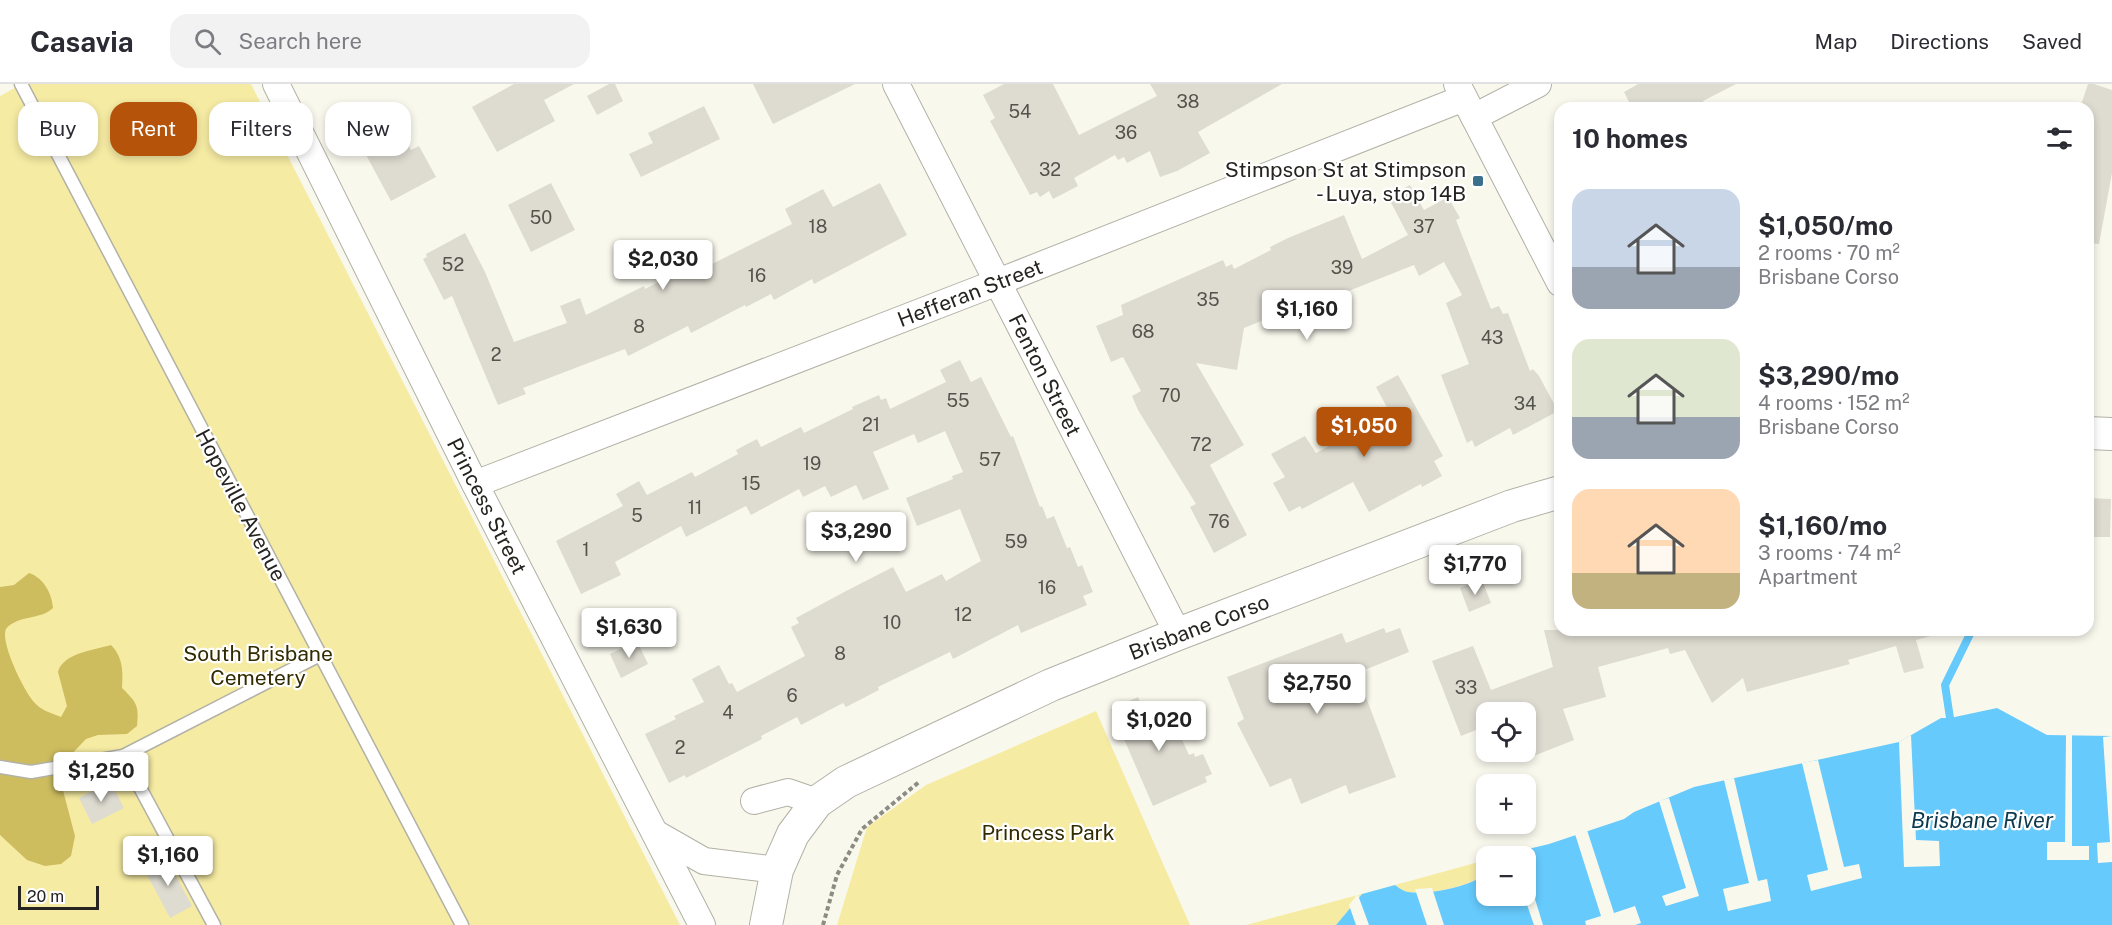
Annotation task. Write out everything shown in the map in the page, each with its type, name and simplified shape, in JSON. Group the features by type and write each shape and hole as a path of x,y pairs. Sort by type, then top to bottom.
{"street":[{"name":"Princess Street","path":"276,84 475,484 702,925"},
{"name":"Fenton Street","path":"896,84 1178,634"},
{"name":"Hefferan Street","path":"475,484 1465,100 1538,84"},
{"path":"1465,100 1554,271"},
{"path":"2094,433 2112,434"},
{"name":"Brisbane Corso","path":"766,925 777,870 793,834 817,802 846,782 1051,686 1178,634 1512,506 1554,494"},
{"path":"754,801 788,792 817,802"},
{"path":"655,833 704,861 777,870"}],"lane":[{"name":"Hopeville Avenue","path":"21,84 462,925"},
{"path":"0,767 31,772 123,756 320,655"},
{"path":"123,756 214,925"}],"path":[{"path":"823,925 837,875 862,829 924,778"}],"green space":[{"name":"South Brisbane Cemetery","path":"22,84 251,84 260,102 209,102 209,156 288,156 680,925 0,925 0,96"},
{"name":"Princess Park","path":"1096,711 1190,925 837,925 867,827 926,785"},
{"path":"1476,863 1476,879 1460,886 1416,893 1406,892 1395,885"},
{"path":"1362,894 1336,925 1246,925 1358,895"}],"shaded area":[{"path":"29,573 46,587 53,608 48,612 16,622 6,629 5,635 9,654 33,701 42,709 61,717 67,706 58,672 61,666 72,656 111,645 118,654 121,665 122,688 134,701 138,713 137,726 127,734 98,735 86,739 64,762 60,779 75,836 71,856 61,864 45,866 27,860 0,835 0,587 14,585"}],"water":[{"name":"Brisbane River","path":"1997,708 2047,735 2112,736 2112,925 1336,925 1362,894 1395,885 1408,892 1417,893 1460,886 1476,879 1476,906 1536,906 1536,847 1624,819 1634,812 1694,787 1899,742 1941,718"}],"pier":[{"path":"1911,735 1916,840 1939,841 1940,866 1904,867 1899,742"},
{"path":"2066,735 2072,735 2072,846 2089,846 2089,860 2047,860 2047,842 2065,842"},
{"path":"2112,736 2112,862 2098,863 2097,843 2110,842 2103,737"},
{"path":"1818,760 1844,867 1859,864 1862,878 1811,891 1807,875 1828,870 1802,763"},
{"path":"1734,778 1758,881 1767,879 1771,901 1728,911 1723,889 1749,883 1724,780"},
{"path":"1669,798 1699,896 1666,906 1662,896 1686,888 1659,801"},
{"path":"1587,830 1614,913 1635,906 1641,923 1586,925 1585,921 1601,916 1575,834"},
{"path":"1432,888 1444,925 1427,925 1415,889"},
{"path":"1357,895 1369,925 1356,925 1349,905"},
{"path":"1536,902 1543,925 1534,925 1527,906 1536,906"}],"building":[{"path":"514,84 574,84 544,100 555,121 497,152 472,107"},
{"path":"609,84 615,84 623,101 597,115 587,96"},
{"path":"753,84 855,84 773,124"},
{"path":"1004,84 1053,84 1079,135 1157,96 1150,84 1282,84 1198,132 1210,153 1177,171 1160,177 1150,151 1127,163 1124,157 1118,160 1115,155 1074,178 1078,186 1053,199 1049,191 1040,197 1037,192 1030,195 990,121 995,118 983,95"},
{"path":"1638,84 1736,84 1704,102 1629,102 1624,92"},
{"path":"2088,84 2112,90 2112,173 2099,244 2094,244 2094,102 2082,102"},
{"path":"704,106 720,139 641,177 629,154 653,143 648,133"},
{"path":"419,146 436,177 391,201 367,156 411,156 411,150"},
{"path":"551,183 575,230 531,252 508,205"},
{"path":"880,183 907,235 814,284 812,279 774,300 771,294 691,333 688,326 628,356 625,349 523,388 526,394 498,405 452,296 444,300 423,259 427,257 426,254 465,233 485,272 514,342 567,323 560,306 580,298 586,315 688,267 690,272 701,266 702,269 792,224 785,209 823,189 833,207"},
{"path":"1410,185 1424,210 1448,197 1460,218 1456,220 1491,309 1499,306 1503,314 1508,313 1530,371 1533,369 1539,376 1554,404 1554,413 1513,435 1510,428 1475,447 1472,440 1467,443 1441,375 1469,364 1446,303 1462,295 1444,262 1419,276 1414,265 1341,294 1352,309 1322,326 1315,311 1289,323 1283,312 1244,328 1237,370 1196,363 1244,445 1210,465 1247,535 1214,553 1190,507 1196,504 1138,410 1132,396 1141,391 1123,357 1111,362 1096,326 1123,315 1121,305 1223,260 1226,267 1232,264 1234,269 1271,250 1270,247 1288,238 1344,215 1362,259 1408,235 1388,197"},
{"path":"960,360 971,382 981,377 1011,437 1013,436 1040,507 1042,506 1047,519 1054,516 1067,548 1070,547 1078,567 1082,565 1093,592 1083,596 1087,605 1021,633 1018,625 953,659 950,652 878,687 879,690 846,707 843,703 801,725 797,717 761,736 762,739 686,778 685,775 669,783 645,734 676,719 674,716 704,702 692,679 719,665 729,684 732,683 737,692 805,656 791,627 799,623 796,618 846,591 893,567 906,592 942,574 946,581 981,561 960,509 917,526 906,498 953,479 952,476 963,472 945,431 918,443 914,434 873,452 889,489 863,500 856,485 831,497 825,486 803,497 799,489 751,515 746,506 686,537 681,526 615,562 621,575 581,594 556,541 623,506 616,494 639,481 647,495 692,472 695,477 738,454 736,450 757,439 761,447 801,427 804,433 879,395 881,400 886,398 890,409 946,382 940,370"},
{"path":"1398,375 1443,456 1434,461 1442,476 1422,487 1421,484 1369,512 1353,482 1302,509 1300,506 1289,512 1273,483 1285,477 1271,454 1305,436 1316,453 1390,413 1376,387"},
{"path":"2094,498 2111,499 2110,537 2094,537"},
{"path":"1482,580 1491,603 1469,612 1460,588"},
{"path":"1384,628 1386,633 1400,628 1409,652 1357,673 1396,777 1349,794 1346,785 1301,804 1291,778 1270,787 1237,723 1244,719 1227,677 1342,633 1346,643"},
{"path":"1544,630 1554,630 1554,636 1931,636 1916,640 1924,668 1904,673 1896,646 1848,660 1850,664 1747,692 1743,678 1712,703 1685,650 1670,654 1668,648 1598,667 1606,697 1563,709 1574,740 1536,755 1536,702 1476,702 1476,730 1461,736 1432,661 1473,646 1491,690 1553,667"},
{"path":"637,641 648,664 621,678 610,654"},
{"path":"1138,697 1145,714 1156,710 1158,716 1169,711 1189,755 1194,753 1195,757 1203,754 1212,774 1205,777 1207,782 1153,806 1111,709"},
{"path":"110,781 124,808 92,824 79,798"},
{"path":"165,856 192,906 170,918 143,867"}],"waterway":[{"path":"1950,718 1945,685 1969,636"}],"place":[{"name":"Stimpson St at Stimpson - Luya, stop 14B","path":"1478,181"}]}
